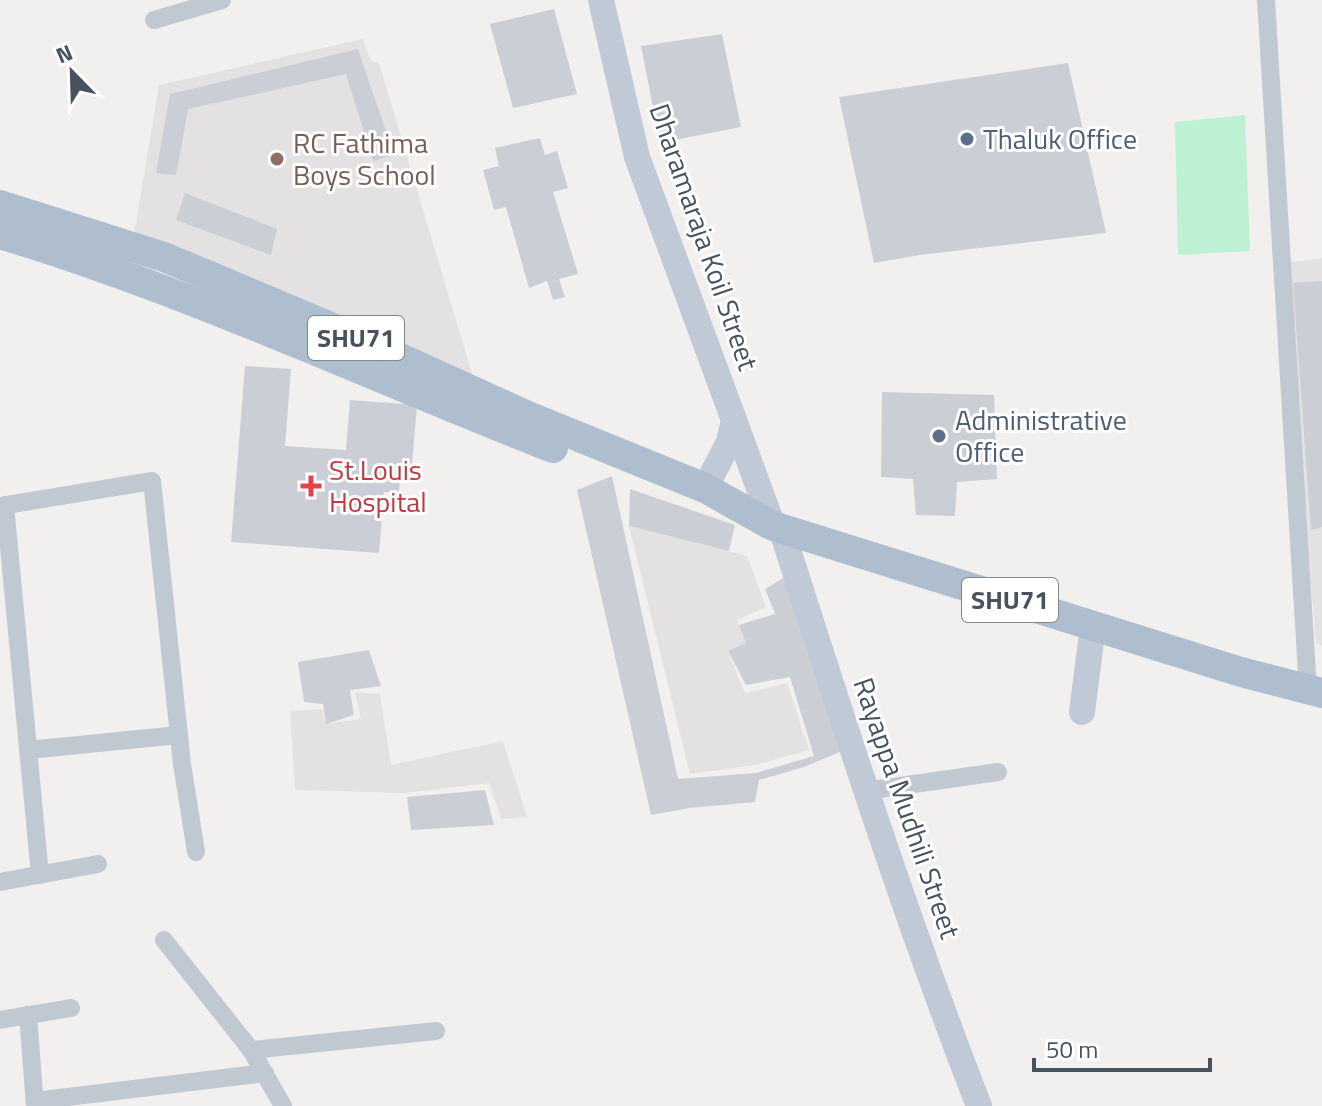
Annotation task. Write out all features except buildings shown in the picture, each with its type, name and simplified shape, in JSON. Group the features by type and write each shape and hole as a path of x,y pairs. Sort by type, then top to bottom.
{"main road":[{"name":"SHU71","path":"0,205 164,257 350,351 483,408 545,423 705,488 777,527 1241,672 1315,692"},
{"path":"0,234 71,255 178,295 350,351"},
{"path":"483,408 704,507 777,527"}],"street":[{"path":"154,20 222,0"},
{"name":"Dharamaraja Koil Street","path":"601,0 637,157 777,527"},
{"path":"1266,0 1315,692"},
{"path":"705,488 729,442 734,420"},
{"path":"40,875 3,506 152,481 179,735 196,852"},
{"name":"Rayappa Mudhili Street","path":"777,527 938,1001 979,1106"},
{"path":"1082,712 1093,626"},
{"path":"28,750 179,735"},
{"path":"865,791 998,772"},
{"path":"0,882 98,864"},
{"path":"164,940 251,1050 283,1106"},
{"path":"0,1020 71,1008"},
{"path":"28,1015 35,1103 265,1073"},
{"path":"251,1050 436,1031"}],"shaded area":[{"name":"RC Fathima Boys School","path":"363,39 371,61 379,63 473,377 134,234 159,85"},
{"path":"1322,258 1322,645 1316,644 1284,263"},
{"path":"629,526 747,556 766,607 737,620 746,643 728,652 745,693 787,683 809,750 755,765 690,774"},
{"path":"355,692 380,694 391,765 503,741 527,817 501,819 489,783 404,793 295,790 290,711 322,709 326,724 361,719"}],"green space":[{"path":"1245,115 1250,251 1178,255 1175,122"}],"place":[{"name":"Thaluk Office","path":"967,139"},
{"name":"RC Fathima Boys School","path":"277,159"},
{"name":"Administrative Office","path":"939,436"},
{"name":"St.Louis Hospital","path":"311,486"}]}
